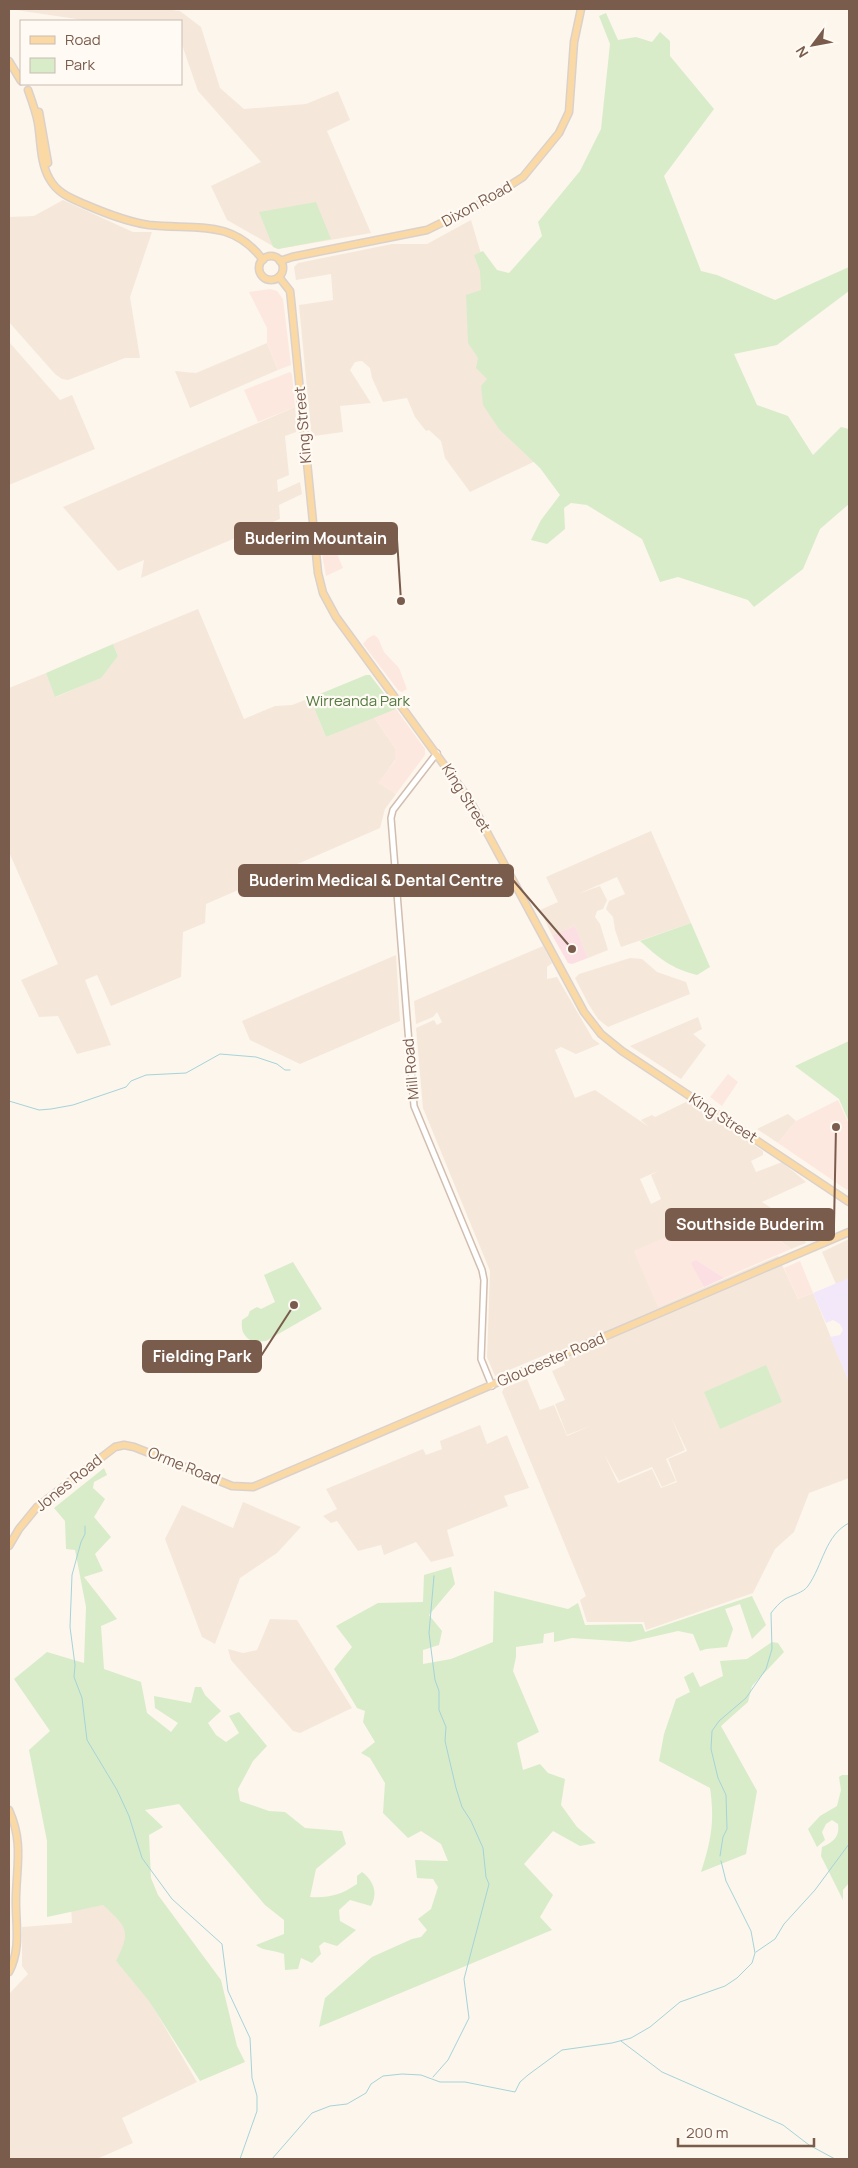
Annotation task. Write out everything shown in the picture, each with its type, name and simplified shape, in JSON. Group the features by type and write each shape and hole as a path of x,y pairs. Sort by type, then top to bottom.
{"main road":[{"name":"Dixon Road","path":"280,261 292,256 432,228 484,202 524,177 559,133 568,112 574,42 581,9"},
{"path":"9,61 20,78"},
{"path":"24,85 28,90 37,117 43,161 48,178 60,193 115,216 145,224 205,226 230,232 253,247 263,260"},
{"path":"272,257 280,261 283,267 279,277 273,280 263,276 260,270 263,260 272,257"},
{"name":"King Street","path":"279,277 290,291 320,586 336,617 469,799 584,1012 601,1034 622,1051 849,1202"},
{"name":"Gloucester Road","path":"253,1487 849,1232"},
{"name":"Orme Road","path":"115,1447 134,1447 232,1486 253,1487"},
{"name":"Jones Road","path":"9,1546 19,1529 37,1507 115,1447"},
{"path":"9,1810 15,1826 20,1857 16,1897 18,1944 9,1972"}],"street":[{"name":"Mill Road","path":"437,753 393,810 391,818 414,1106 482,1270 484,1280 481,1359 492,1386"}],"shaded area":[{"path":"9,9 164,9 180,11 201,27 220,88 244,109 306,104 338,91 350,120 327,131 371,233 278,249 227,220 211,186 261,162 198,91 182,45 182,20 83,20"},
{"path":"63,200 133,232 152,232 130,297 140,358 125,358 68,380 62,379 55,374 9,322 9,217 34,216"},
{"path":"471,220 542,458 470,492 445,458 441,441 429,430 426,431 415,417 407,398 383,402 372,378 370,368 362,361 355,362 350,370 371,403 340,406 343,432 314,436 311,430 299,305 333,300 331,274 296,280 294,267 298,263 392,244 427,244"},
{"path":"270,289 277,291 283,299 291,365 278,370 267,343 267,328 249,292"},
{"path":"9,342 60,400 72,395 95,449 9,485"},
{"path":"267,343 278,370 190,408 175,371 196,373"},
{"path":"290,372 292,374 295,407 258,422 244,390"},
{"path":"295,407 296,432 285,436 289,475 277,480 278,492 300,482 302,494 279,505 280,519 141,578 144,560 118,571 63,507"},
{"path":"335,549 343,568 326,576 322,554"},
{"path":"198,609 244,719 275,706 292,705 310,698 326,737 374,717 395,748 395,760 379,783 396,794 385,809 380,828 206,904 205,923 183,932 181,977 111,1006 97,975 85,980 111,1045 77,1054 58,1016 39,1017 21,980 58,964 9,852 9,688 46,673 56,697 100,678 118,656 113,644"},
{"path":"374,635 378,638 384,652 399,668 407,689 402,692 398,690 363,644"},
{"path":"396,709 425,749 425,755 396,794 378,783 395,761 395,748 374,717"},
{"path":"651,831 691,923 621,947 613,917 606,909 609,901 625,894 617,877 578,894 600,886 607,900 603,909 597,911 595,917 600,924 608,950 588,958 575,926 552,935 540,910 558,902 546,877"},
{"path":"575,926 588,958 572,964 568,963 552,935"},
{"path":"543,946 552,963 547,967 547,979 557,977 593,1039 600,1044 576,1054 561,1047 555,1050 575,1098 595,1090 649,1127 641,1120 652,1115 655,1117 688,1101 763,1151 763,1155 751,1161 756,1172 782,1162 806,1182 762,1202 800,1227 806,1243 791,1249 768,1232 755,1239 724,1219 670,1242 658,1307 778,1256 798,1299 813,1293 849,1382 849,1478 809,1493 794,1532 775,1549 753,1593 646,1630 644,1622 587,1622 580,1600 586,1596 502,1392 504,1388 527,1379 540,1410 554,1405 567,1436 590,1426 567,1435 555,1404 565,1400 552,1371 565,1365 557,1350 495,1376 487,1357 490,1271 423,1108 416,1028 434,1020 437,1025 442,1022 437,1012 433,1017 416,1024 414,1001","holes":["658,1171 651,1175 661,1199 651,1204 640,1179","671,1417 687,1451 668,1459 677,1482 661,1488 652,1469 618,1483 604,1454 619,1481 652,1467 662,1487 676,1481 666,1459 685,1450"]},
{"path":"396,955 400,1021 300,1064 250,1040 242,1021"},
{"path":"630,958 642,959 657,972 686,982 690,994 608,1027 598,1019 575,978 579,974"},
{"path":"698,1017 702,1029 693,1034 706,1045 681,1079 630,1046"},
{"path":"728,1074 738,1082 722,1106 710,1097"},
{"path":"838,1100 849,1124 849,1187 847,1190 778,1143 796,1121"},
{"path":"788,1114 796,1121 778,1143 757,1129"},
{"path":"724,1219 755,1239 767,1232 791,1249 724,1278 696,1260 692,1263 704,1287 658,1307 634,1251 664,1238 670,1242"},
{"path":"849,1239 849,1279 836,1284 822,1252"},
{"path":"696,1260 724,1278 704,1287 691,1263"},
{"path":"800,1261 813,1293 798,1299 784,1268"},
{"path":"849,1278 849,1382 830,1337 840,1335 843,1330 840,1324 833,1320 826,1323 813,1293"},
{"path":"480,1425 487,1444 507,1435 529,1488 504,1496 508,1506 447,1530 454,1556 431,1562 416,1542 384,1555 381,1545 358,1551 337,1521 331,1523 323,1516 337,1509 326,1489 423,1449 426,1455 442,1449 440,1441"},
{"path":"243,1502 301,1527 277,1553 240,1578 215,1644 202,1637 165,1539 182,1505 233,1528"},
{"path":"270,1619 297,1620 352,1708 300,1733 293,1731 231,1660 228,1649 243,1653 257,1650"},
{"path":"114,1889 140,1931 117,1962 149,2000 197,2082 122,2118 133,2143 97,2159 9,2159 9,1994 28,1974 22,1966 22,1927 72,1923 70,1891"}],"green space":[{"path":"606,13 618,40 636,37 652,42 660,32 670,41 670,56 714,109 664,176 701,271 717,275 775,300 849,267 849,291 777,345 734,354 757,405 788,416 813,455 841,427 849,429 849,504 820,529 803,569 754,607 748,600 678,577 660,582 642,539 587,505 571,503 564,508 565,529 547,544 531,540 541,520 560,495 540,468 499,429 483,405 481,386 487,379 476,368 478,358 468,343 466,295 481,290 480,271 474,255 483,251 497,270 509,273 542,236 538,222 580,171 601,129 610,44 599,16"},
{"path":"316,202 331,239 278,249 273,247 259,212"},
{"path":"113,644 118,656 101,678 55,697 46,673"},
{"name":"Wirreanda Park","path":"370,675 396,709 326,737 310,698"},
{"path":"691,923 710,967 697,975 680,970 666,962 640,941"},
{"path":"849,1041 849,1122 839,1099 795,1066"},
{"path":"293,1262 322,1309 266,1341 253,1342 243,1333 242,1320 248,1316 250,1311 257,1307 261,1309 275,1302 264,1275"},
{"path":"766,1365 782,1402 720,1429 704,1392"},
{"path":"104,1468 107,1475 94,1482 93,1488 105,1499 94,1517 111,1537 95,1554 103,1571 84,1577 117,1619 101,1626 104,1669 141,1682 147,1713 171,1732 178,1723 155,1708 154,1696 191,1703 195,1687 201,1687 205,1695 221,1711 208,1723 216,1735 226,1742 239,1733 229,1716 239,1712 267,1746 253,1761 238,1789 240,1801 269,1811 285,1812 305,1828 342,1831 346,1844 316,1869 310,1897 329,1896 346,1891 357,1884 357,1876 362,1872 374,1888 371,1906 350,1900 339,1910 340,1921 356,1930 337,1946 324,1942 319,1946 321,1954 312,1963 301,1958 298,1969 285,1970 284,1954 256,1945 284,1934 284,1920 265,1905 179,1804 145,1810 163,1827 149,1835 151,1878 158,1895 221,1980 237,2046 245,2062 200,2081 149,2001 116,1961 125,1936 125,1930 118,1919 103,1905 47,1917 47,1841 29,1750 50,1731 14,1679 47,1652 84,1663 86,1607 75,1550 66,1549 65,1521 54,1508"},
{"path":"451,1567 455,1584 429,1615 442,1631 439,1645 423,1650 423,1664 451,1659 493,1642 494,1591 568,1609 578,1603 585,1625 642,1624 645,1632 752,1596 766,1625 752,1639 740,1604 725,1609 733,1629 727,1647 700,1651 693,1634 678,1631 630,1642 572,1638 554,1642 554,1632 544,1634 543,1643 516,1647 513,1671 539,1732 517,1743 523,1770 540,1764 548,1773 565,1779 561,1805 577,1827 596,1843 580,1846 553,1831 524,1864 553,1895 540,1917 552,1930 319,2027 325,1998 372,1957 412,1939 421,1937 427,1930 418,1919 431,1909 438,1887 433,1879 417,1878 415,1860 448,1861 441,1844 421,1831 408,1838 383,1813 385,1783 370,1758 361,1753 375,1742 363,1722 365,1711 357,1708 334,1669 352,1647 336,1626 378,1603 423,1602 424,1575"},
{"path":"772,1642 778,1643 784,1652 752,1686 748,1702 721,1726 757,1791 746,1854 701,1872 711,1831 710,1788 659,1761 664,1734 676,1699 690,1692 684,1677 693,1672 700,1687 723,1676 720,1661 747,1659"},
{"path":"849,1775 849,1883 843,1890 843,1900 821,1856 822,1847 837,1836 838,1824 832,1820 826,1824 822,1832 825,1840 817,1847 808,1829 820,1816 837,1806 841,1790 839,1777"}],"waterway":[{"path":"9,1101 39,1110 73,1105 126,1087 131,1081 146,1075 186,1073 220,1054 256,1057 277,1064 285,1070 290,1070"},
{"path":"720,1856 723,1837 727,1829 726,1795 718,1778 711,1749 712,1731 719,1721 746,1698 766,1669 772,1649 771,1613 783,1601 808,1586 829,1543 841,1528 849,1523"},
{"path":"85,1526 85,1534 72,1575 70,1627 75,1665 74,1677 82,1698 87,1740 117,1790 129,1816 142,1858 172,1899 222,1944 228,1991 250,2038 252,2078 257,2096 257,2111 240,2159"},
{"path":"433,2077 448,2060 469,2018 464,1979 489,1884 486,1877 483,1848 471,1821 462,1807 456,1788 445,1741 446,1727 439,1710 439,1691 435,1680 429,1633 434,1576"},
{"path":"756,1952 775,1939 784,1924 815,1890 849,1844"},
{"path":"272,2159 312,2113 330,2106 347,2104 366,2093 371,2084 383,2076 421,2075 440,2082 465,2082 515,2092 520,2082 562,2050 612,2043 631,2038 650,2027 680,2002 725,1986 737,1978 752,1963 755,1953 751,1931 726,1881 721,1861"},
{"path":"621,2041 662,2072 783,2125 809,2145 835,2159"}],"place":[{"name":"Buderim Mountain","path":"401,601"},
{"name":"Buderim Medical & Dental Centre","path":"572,949"},
{"name":"Southside Buderim","path":"836,1127"},
{"name":"Fielding Park","path":"294,1305"}]}
